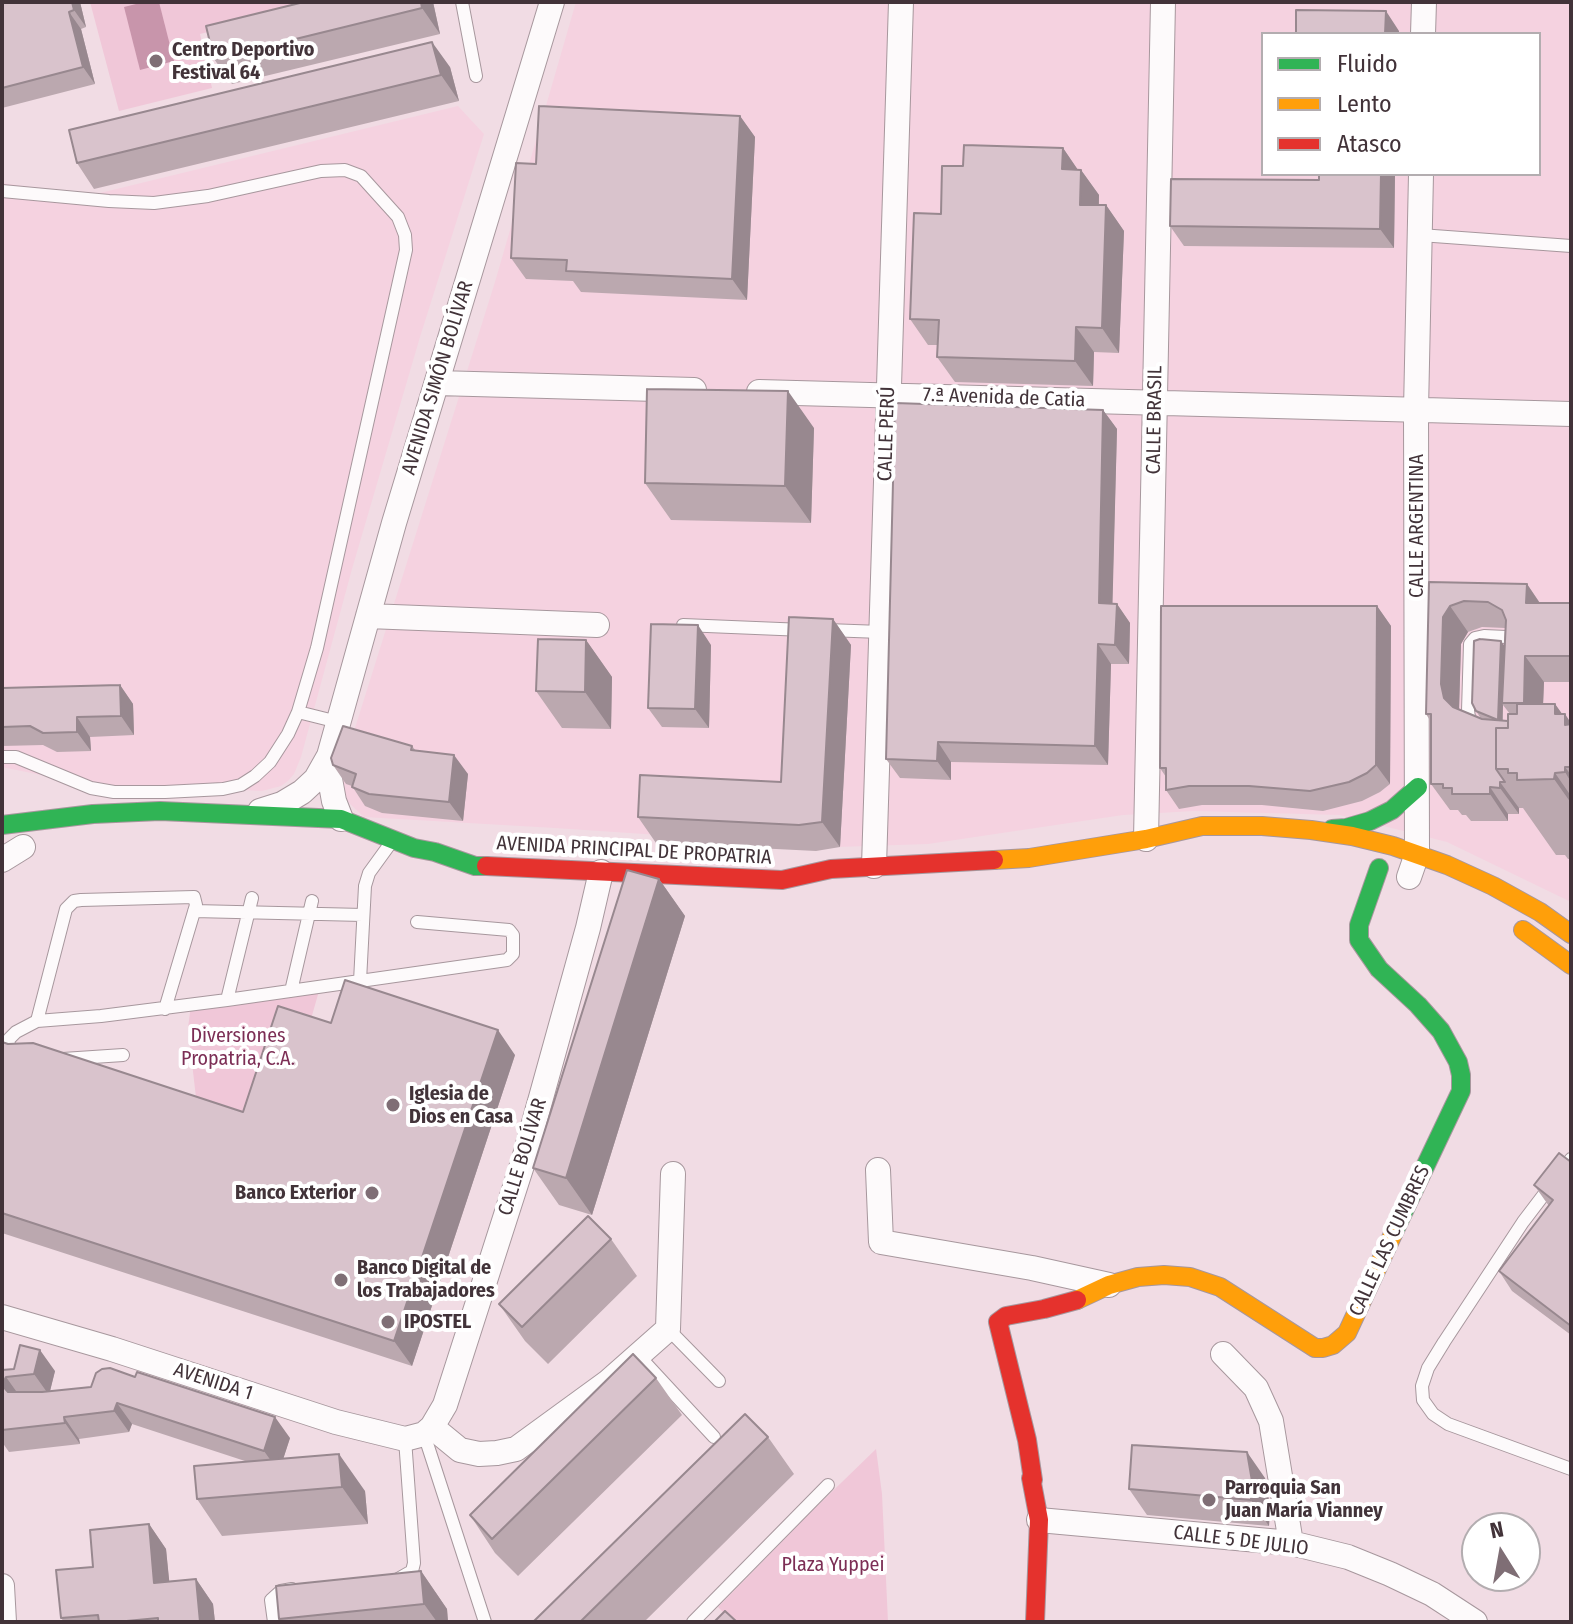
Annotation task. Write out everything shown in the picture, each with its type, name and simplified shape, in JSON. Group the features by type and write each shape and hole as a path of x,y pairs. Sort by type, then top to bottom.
{"main road":[{"path":"1311,830 1346,828 1370,821 1392,810 1418,787"},
{"name":"AVENIDA PRINCIPAL DE PROPATRIA","path":"2,825 93,814 160,811 247,814 372,833 475,866 782,880 831,869 1029,858 1146,839 1202,826 1262,826 1352,836 1417,871"},
{"name":"AVENIDA PRINCIPAL DE PROPATRIA","path":"1146,839 1188,847"},
{"name":"AVENIDA PRINCIPAL DE PROPATRIA","path":"435,852 462,846"},
{"name":"AVENIDA PRINCIPAL DE PROPATRIA","path":"795,860 831,869"},
{"name":"AVENIDA PRINCIPAL DE PROPATRIA","path":"1358,862 1379,868 1417,871 1447,865 1493,886 1548,917 1571,934"},
{"name":"CALLE LAS CUMBRES","path":"1109,1285 1138,1277 1190,1277 1220,1287 1315,1348 1333,1345 1347,1333 1461,1091 1458,1062 1441,1031 1379,969 1359,940 1359,925 1379,868"},
{"path":"1535,938 1548,917"},
{"path":"1505,920 1571,965"},
{"path":"1035,1622 1039,1520 1027,1440 998,1322 1006,1316 1077,1300 1109,1285"}],"street":[{"name":"AVENIDA SIMÓN BOLÍVAR","path":"247,814 282,804 302,792 316,779 329,756 552,2"},
{"name":"CALLE PERÚ","path":"874,866 901,2"},
{"name":"CALLE BRASIL","path":"1146,839 1163,2"},
{"path":"1423,32 1424,2"},
{"name":"CALLE ARGENTINA","path":"1417,871 1416,410 1421,176"},
{"name":"7.ª Avenida de Catia","path":"437,383 1571,414"},
{"path":"368,616 597,625"},
{"name":"AVENIDA SIMÓN BOLÍVAR","path":"329,756 334,801 346,830"},
{"path":"2,860 21,847"},
{"name":"CALLE BOLÍVAR","path":"421,1434 445,1405 524,1159 601,872"},
{"name":"CALLE LAS CUMBRES","path":"878,1170 881,1242 1032,1268 1109,1285"},
{"path":"421,1434 460,1450 479,1454 516,1449 608,1382 668,1329 673,1174"},
{"name":"AVENIDA 1","path":"2,1317 110,1356 336,1422 421,1434"},
{"path":"1223,1354 1256,1388 1271,1421 1291,1543"},
{"name":"CALLE 5 DE JULIO","path":"1039,1520 1291,1543 1348,1557 1390,1574 1432,1594 1475,1622"},
{"path":"2,1586 4,1622"}],"lane":[{"path":"462,2 476,76"},
{"path":"2,191 154,203 208,196 321,171 345,170 361,176 398,217 405,235 406,250 317,648 298,712 270,762 241,785 223,789 114,792 91,788 16,757 2,757"},
{"path":"1420,235 1571,246"},
{"path":"671,625 881,632"},
{"path":"1487,730 1475,725 1469,717 1470,644 1475,638 1484,636 1506,637 1515,646 1514,662"},
{"path":"298,712 338,722"},
{"path":"360,981 365,886 369,873 392,840"},
{"path":"37,1021 66,909 81,900 190,896 196,900 165,1009"},
{"path":"227,1000 252,898"},
{"path":"194,911 311,907 363,915"},
{"path":"291,991 311,907"},
{"path":"29,1061 8,1049 9,1039 37,1021 165,1009 507,960 513,954 513,935 509,930 417,922"},
{"path":"45,1060 123,1055"},
{"path":"1571,1159 1523,1222 1444,1342 1428,1368 1422,1386 1423,1400 1433,1414 1448,1424 1571,1469"},
{"path":"668,1329 719,1381"},
{"path":"639,1356 714,1437"},
{"path":"384,1580 406,1576 412,1571 421,1434"},
{"path":"421,1434 485,1622"},
{"path":"693,1622 828,1485"},
{"path":"274,1622 271,1600 274,1596 281,1591 306,1587"}],"shaded area":[{"path":"159,2 174,61 140,70 124,7"},
{"path":"576,2 1571,2 1571,902 1447,842 1340,815 1194,811 1123,815 928,844 837,847 364,817 348,802 339,779 495,282"},
{"path":"458,106 484,134 420,337 294,774 281,786 262,791 204,788 114,790 2,767 2,183 65,192 100,193"}],"green space":[{"name":"Centro Deportivo Festival 64","path":"90,2 298,2 299,9 200,34 212,88 119,111"},
{"name":"Diversiones Propatria, C.A.","path":"321,984 307,1033 259,1134 198,1115 188,1028 191,1005"},
{"name":"Plaza Yuppei","path":"876,1449 882,1494 888,1622 733,1622 718,1607"}],"building":[{"path":"2,2 72,2 74,10 69,12 83,67 2,88"},
{"path":"304,2 421,2 422,8 214,59 206,26"},
{"path":"1296,10 1386,11 1385,32 1296,32"},
{"path":"432,42 441,75 77,163 69,130"},
{"path":"539,106 740,116 732,279 566,271 567,260 511,258 516,163 536,164"},
{"path":"964,145 1063,148 1062,169 1081,170 1080,205 1106,205 1102,328 1076,327 1075,361 937,357 939,320 910,319 914,213 941,214 942,166 963,166"},
{"path":"1319,176 1381,176 1380,229 1170,226 1171,179 1319,180"},
{"path":"647,389 788,391 785,486 645,483"},
{"path":"895,403 1103,410 1099,603 1117,604 1115,645 1098,644 1095,746 938,742 937,761 886,759"},
{"path":"1429,582 1527,584 1526,603 1571,603 1571,656 1525,656 1524,703 1502,703 1506,620 1502,610 1488,602 1464,601 1450,606 1443,617 1441,684 1444,698 1453,707 1482,719 1508,721 1508,728 1496,728 1496,769 1505,782 1500,782 1500,788 1490,787 1490,794 1452,794 1452,788 1431,784 1431,714 1426,714"},
{"path":"1161,606 1377,606 1376,765 1349,782 1310,791 1249,786 1189,786 1166,790 1166,768 1160,768"},
{"path":"789,617 833,619 822,822 799,825 638,817 640,775 781,782"},
{"path":"651,624 698,625 695,709 648,708"},
{"path":"538,639 586,640 585,692 536,691"},
{"path":"1474,641 1501,641 1498,720 1476,711 1472,703"},
{"path":"120,685 121,716 77,717 77,732 43,733 30,726 2,727 2,688"},
{"path":"1517,704 1555,704 1555,714 1565,714 1565,725 1571,724 1571,767 1565,767 1565,772 1555,773 1554,779 1517,780 1517,773 1496,769 1496,728 1508,728 1508,714 1517,714"},
{"path":"343,726 412,746 411,750 454,755 449,802 369,794 352,787 356,774 333,765 331,758"},
{"path":"627,870 659,879 566,1178 533,1168"},
{"path":"345,980 498,1030 394,1341 2,1213 2,1042 33,1043 243,1112 278,1006 331,1023"},
{"path":"1559,1153 1571,1162 1571,1326 1499,1271 1553,1200 1534,1185"},
{"path":"588,1216 611,1239 522,1327 499,1304"},
{"path":"20,1345 40,1350 34,1374 6,1377 2,1385 2,1370 14,1369"},
{"path":"633,1354 656,1378 492,1539 470,1515"},
{"path":"110,1368 135,1377 137,1372 275,1417 264,1451 117,1403 114,1411 64,1417 65,1423 2,1430 2,1385 8,1392 91,1387 96,1373"},
{"path":"745,1414 768,1437 580,1622 533,1622"},
{"path":"1132,1445 1247,1452 1252,1481 1251,1500 1129,1489"},
{"path":"339,1454 342,1487 197,1499 194,1466"},
{"path":"149,1524 154,1583 196,1579 200,1622 158,1622 158,1618 99,1622 98,1615 61,1618 56,1570 93,1567 90,1530"},
{"path":"421,1571 424,1604 279,1619 276,1586"},
{"path":"725,1611 737,1622 714,1622"}],"traffic: fast":[{"path":"1332,829 1370,821 1392,810 1418,787"},
{"path":"2,825 93,814 160,811 341,819 414,848 475,866 486,866"},
{"path":"1379,868 1359,925 1359,940 1379,969 1441,1031 1458,1062 1461,1075 1461,1091 1394,1232"}],"traffic: slow":[{"path":"994,860 1029,858 1146,839 1202,826 1311,830 1393,846 1447,865 1540,912 1571,934"},
{"path":"1523,930 1571,965"},
{"path":"1077,1300 1109,1285 1138,1277 1190,1277 1220,1287 1315,1348 1323,1348 1333,1345 1347,1333 1394,1232"}],"traffic: jam":[{"path":"486,866 782,880 831,869 994,860"},
{"path":"1035,1622 1039,1520 1027,1440 998,1322 1006,1316 1077,1300"}],"place":[{"name":"Centro Deportivo Festival 64","path":"156,61"},
{"name":"Iglesia de Dios en Casa","path":"393,1105"},
{"name":"Banco Exterior","path":"372,1193"},
{"name":"Banco Digital de los Trabajadores","path":"341,1280"},
{"name":"IPOSTEL","path":"388,1322"},
{"name":"Parroquia San Juan María Vianney","path":"1209,1500"}]}
